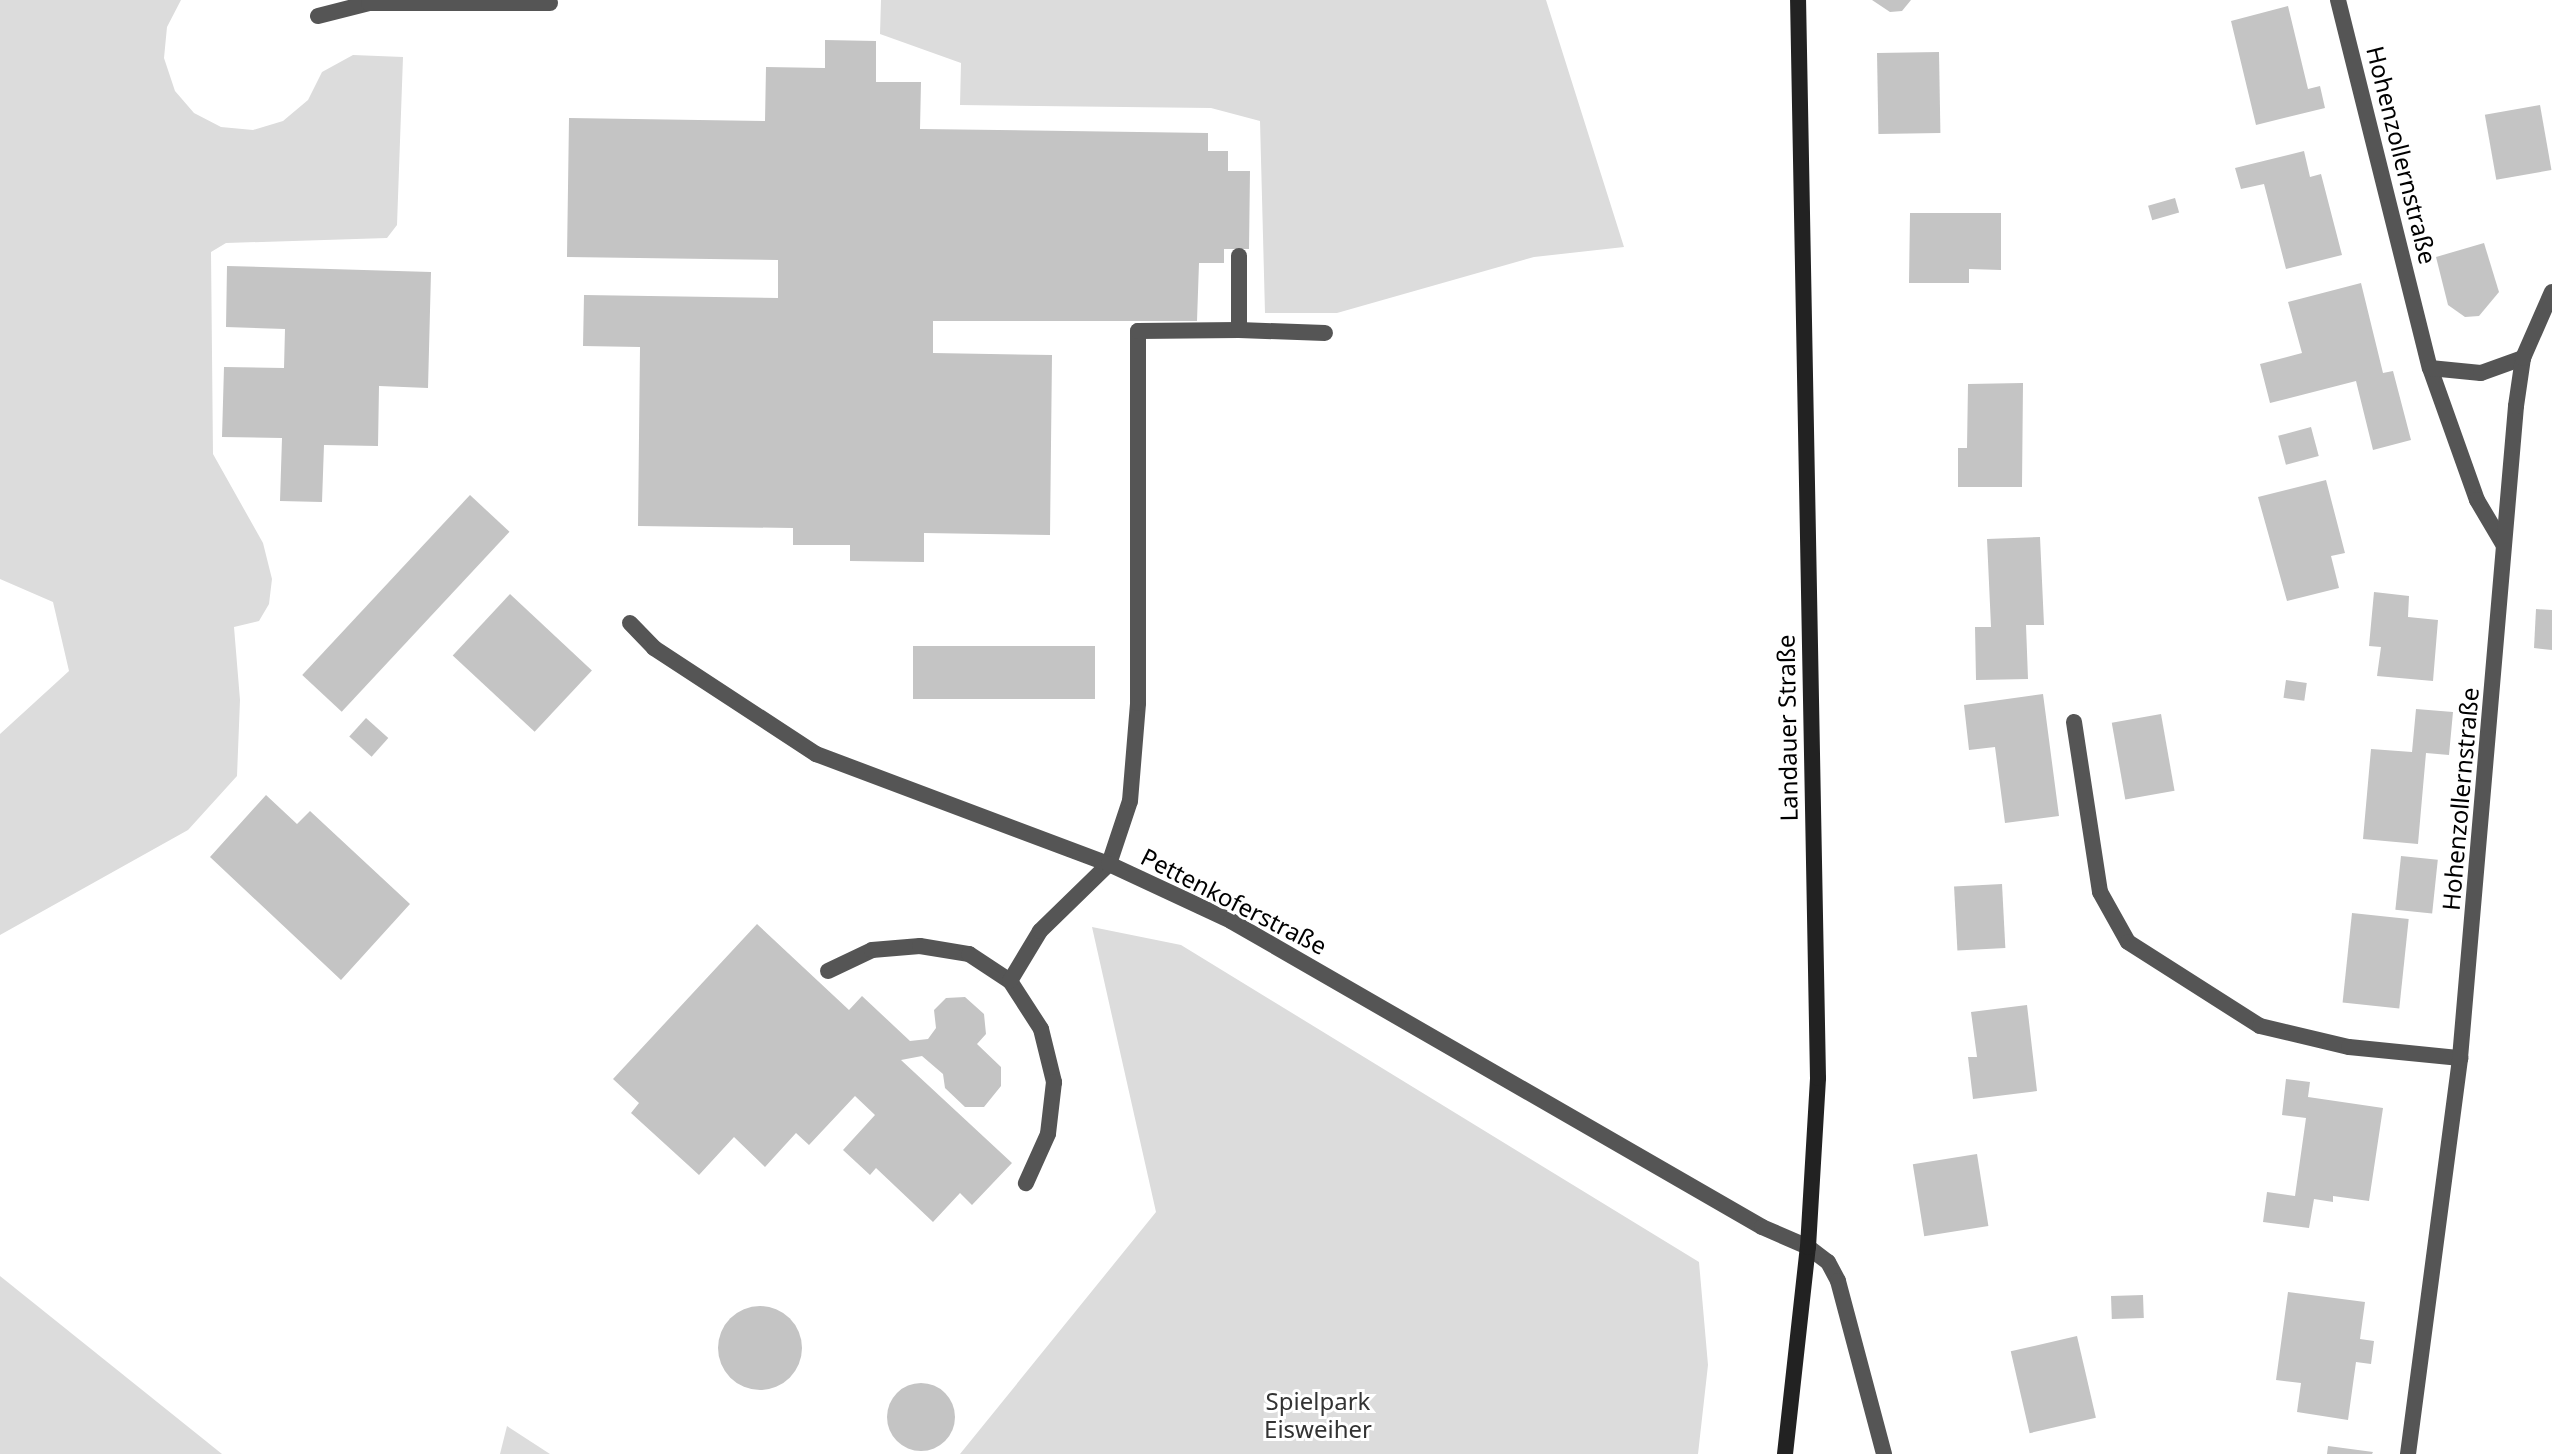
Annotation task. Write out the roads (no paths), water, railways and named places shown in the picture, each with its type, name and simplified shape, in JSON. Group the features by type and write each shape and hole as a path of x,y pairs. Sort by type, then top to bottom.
{"main road":[{"name":"Landauer Straße","path":"1785,1454 1808,1247 1818,1078 1798,0"}],"street":[{"name":"Hohenzollernstraße","path":"2338,0 2430,368 2477,500 2503,544"},
{"path":"318,16 369,3 550,3"},
{"path":"1239,256 1239,330"},
{"name":"Hohenzollernstraße","path":"2408,1454 2460,1058 2484,819 2503,544 2523,358 2552,292"},
{"path":"1010,981 1040,931 1109,864 1130,801 1138,703 1138,331 1325,333"},
{"path":"2430,368 2481,373 2523,358"},
{"name":"Pettenkoferstraße","path":"630,623 654,648 816,754 1109,864 1231,921 1762,1227 1808,1247"},
{"path":"2074,722 2100,892 2128,942 2260,1026 2349,1047 2460,1058"},
{"path":"828,971 872,950 920,946 969,954 1010,981 1041,1029 1054,1082 1048,1134 1026,1183"},
{"path":"1808,1247 1828,1262 1838,1281 1884,1454"}],"park label":[{"name":"Spielpark Eisweiher","path":"1318,1415"}]}
